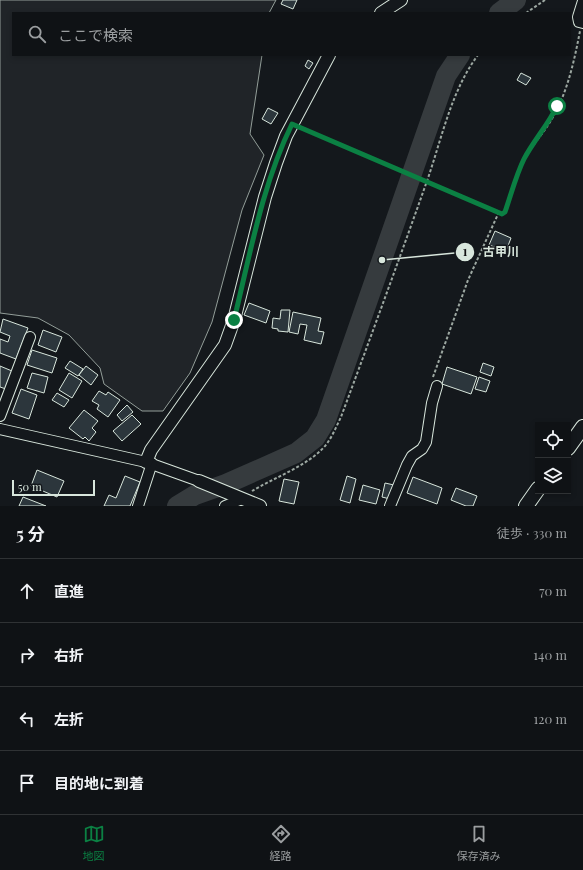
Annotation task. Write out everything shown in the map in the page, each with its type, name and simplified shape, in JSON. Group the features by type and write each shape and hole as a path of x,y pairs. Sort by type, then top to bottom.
{"main road":[{"path":"571,444 583,427"},
{"path":"526,506 535,493"}],"street":[{"path":"383,12 401,0"},
{"path":"581,27 578,17 583,1"},
{"path":"138,506 151,450 225,345 234,320 265,197 276,163 292,124 328,56"},
{"path":"0,416 30,337"},
{"path":"390,506 412,456 422,449 426,442 432,403 437,386"},
{"path":"0,429 149,463 199,481 260,506"},
{"path":"225,506 238,497"}],"path":[{"path":"527,12 545,0"},
{"path":"292,124 502,214 505,212 523,161 531,146 550,121 557,106 573,63 581,27"},
{"path":"238,497 247,494 303,464 328,442 341,417 427,181 455,97 466,72 477,56"},
{"path":"437,386 431,383 433,375 468,280 499,212"}],"shaded area":[{"path":"0,0 276,0 270,12 12,12 12,56 262,56 250,134 264,155 242,210 212,322 190,373 163,411 142,411 104,384 100,368 69,335 38,318 0,313"}],"building":[{"path":"283,0 297,0 293,9 281,4"},
{"path":"308,60 313,63 309,69 305,66"},
{"path":"521,73 531,78 526,85 517,80"},
{"path":"268,108 278,113 271,124 262,119"},
{"path":"495,231 511,238 506,251 489,245"},
{"path":"249,303 270,311 266,323 244,315"},
{"path":"281,310 290,310 288,332 278,331 278,329 272,328 273,318 280,319"},
{"path":"293,312 321,318 318,331 324,332 321,344 304,340 307,325 300,324 298,334 289,332"},
{"path":"3,319 28,328 16,359 0,353 0,339 8,342 10,336 0,332"},
{"path":"43,330 62,337 56,352 38,345"},
{"path":"32,350 57,358 52,373 27,365"},
{"path":"70,361 83,369 78,376 65,368"},
{"path":"483,363 494,367 491,376 480,372"},
{"path":"0,366 12,371 6,389 0,387"},
{"path":"86,366 98,375 91,385 79,375"},
{"path":"447,367 477,377 471,394 442,384"},
{"path":"32,373 48,377 44,393 27,388"},
{"path":"69,373 82,381 72,398 59,390"},
{"path":"479,377 490,381 486,392 475,389"},
{"path":"21,389 37,395 29,419 12,413"},
{"path":"99,391 106,395 108,392 120,400 108,417 97,409 99,405 92,401"},
{"path":"57,393 69,400 64,407 52,400"},
{"path":"127,405 133,412 122,421 117,415"},
{"path":"84,410 98,421 92,428 96,432 89,441 85,437 83,439 69,428"},
{"path":"132,415 141,424 122,441 113,431"},
{"path":"37,470 64,481 57,497 31,486"},
{"path":"125,476 140,482 130,506 104,506 109,495 116,498"},
{"path":"347,476 356,479 350,503 340,500"},
{"path":"413,477 442,488 437,504 407,493"},
{"path":"284,479 299,482 294,504 279,501"},
{"path":"385,483 394,485 390,499 382,497"},
{"path":"363,485 380,490 376,504 359,500"},
{"path":"456,488 477,496 473,506 466,506 451,500"},
{"path":"23,497 46,506 19,506"}],"waterway":[{"path":"500,12 516,0"},
{"path":"177,506 195,495 226,484 296,453 315,438 326,420 446,76 459,56"}],"place":[{"name":"古甲川","path":"382,260"}],"route":[{"path":"234,320 265,197 276,163 292,124 502,214 505,212 523,161 531,146 550,121 557,106"}]}
